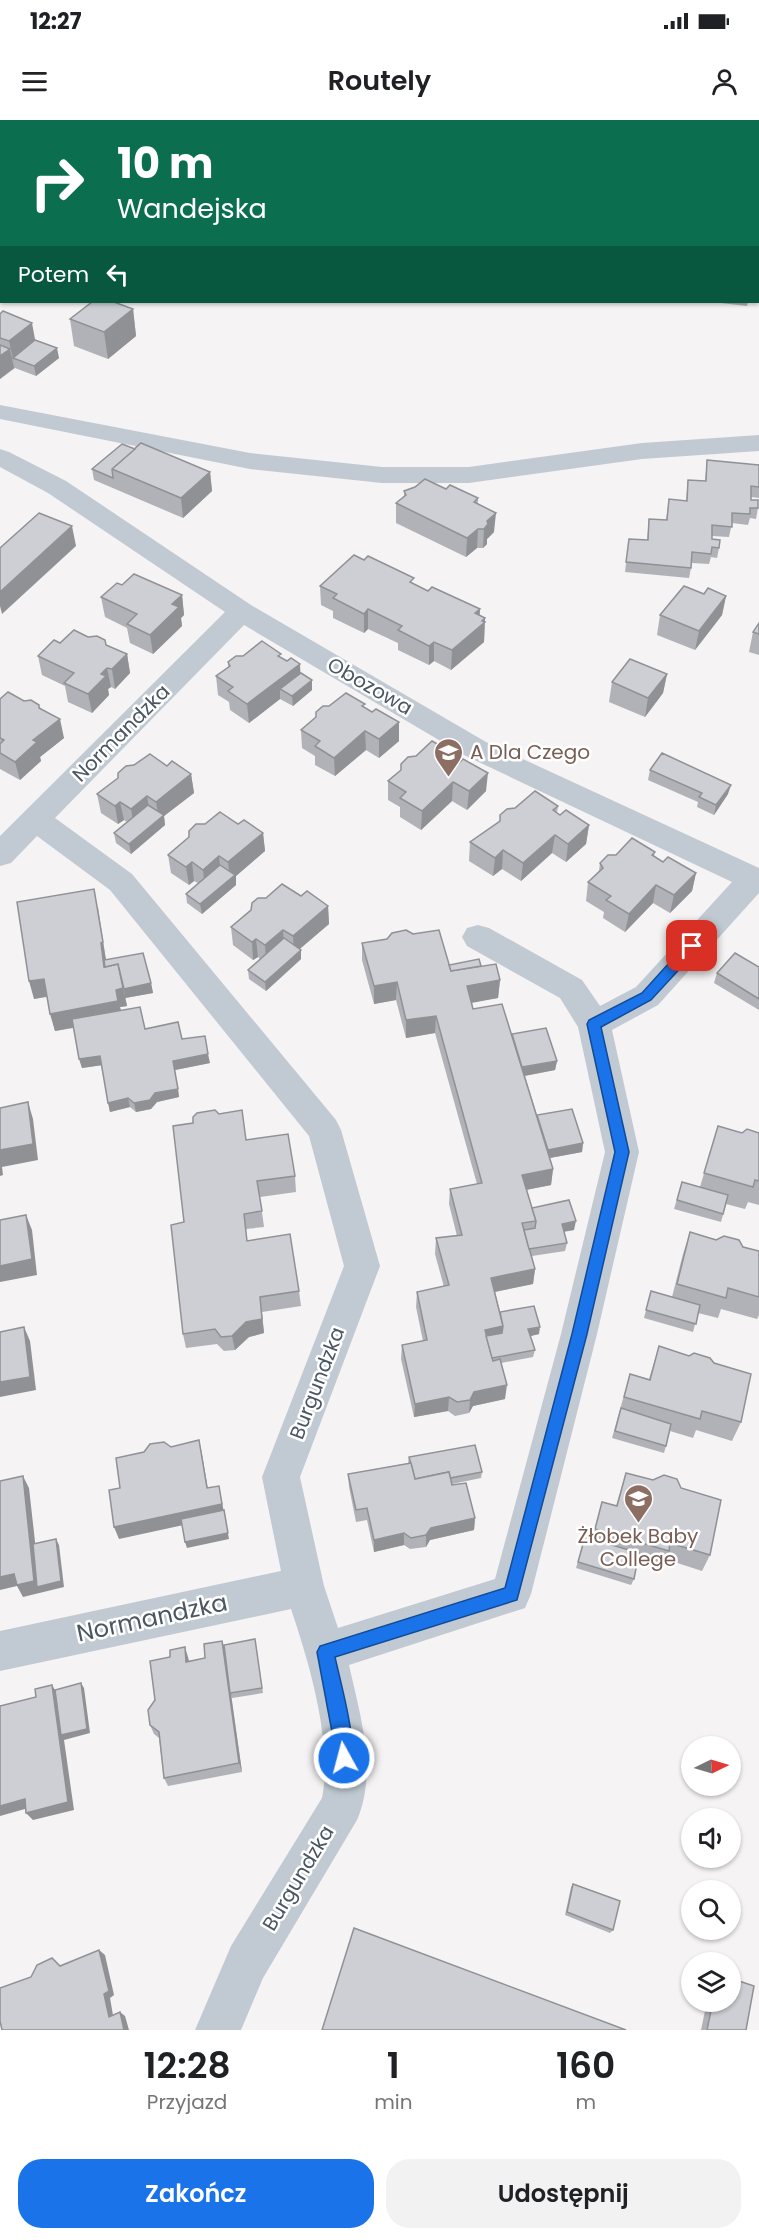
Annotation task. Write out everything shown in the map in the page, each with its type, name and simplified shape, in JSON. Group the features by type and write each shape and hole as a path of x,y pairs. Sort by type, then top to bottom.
{"street":[{"path":"0,412 250,461 382,476 469,475 642,451 759,443"},
{"name":"Obozowa","path":"0,457 57,488 242,611 476,748 756,880"},
{"name":"Normandzka","path":"0,855 242,611"},
{"name":"Burgundzka","path":"35,819 121,882 324,1130 362,1266 281,1477 304,1586 326,1652 340,1719 347,1778 342,1805 247,1962 218,2030"},
{"path":"594,1024 646,996 756,880"},
{"path":"326,1652 511,1594 579,1334 622,1152 594,1024 571,989 478,937"},
{"name":"Normandzka","path":"0,1651 304,1586"}],"building":[{"path":"91,303 117,303 133,309 104,332 70,319"},
{"path":"3,311 32,323 9,341 0,338 0,314"},
{"path":"35,340 57,348 34,366 13,358"},
{"path":"0,345 10,349 0,356"},
{"path":"141,443 210,472 181,498 112,469"},
{"path":"122,444 135,449 112,469 113,478 92,469"},
{"path":"707,460 759,465 759,487 751,486 751,500 758,500 758,508 750,508 750,514 732,513 732,527 712,525 712,539 720,540 719,548 712,547 711,554 692,552 691,568 626,562 629,539 648,540 649,519 667,520 669,499 687,501 688,480 706,481"},
{"path":"425,479 446,489 450,485 478,498 474,502 496,513 487,521 488,524 484,529 478,529 467,538 396,503 406,495 404,491 415,487"},
{"path":"39,513 72,526 0,592 0,548"},
{"path":"354,555 364,560 368,556 414,578 410,582 428,591 432,587 480,609 475,613 485,618 482,621 485,622 452,650 434,642 429,646 398,630 402,626 368,609 364,614 333,598 337,594 320,586"},
{"path":"134,574 182,595 172,604 179,607 150,635 127,624 137,614 101,597 117,583 122,585"},
{"path":"684,586 704,594 708,588 726,596 699,631 660,615"},
{"path":"759,623 759,634 753,632"},
{"path":"74,630 88,637 97,636 105,640 106,645 127,654 112,669 107,668 101,674 106,676 88,694 64,683 74,673 38,656 54,640 60,643"},
{"path":"262,641 281,654 278,656 287,661 291,658 300,664 247,704 228,691 233,687 216,676 230,666 228,662 236,656 243,656"},
{"path":"630,659 667,674 648,698 612,682"},
{"path":"301,673 312,680 292,696 280,689"},
{"path":"8,692 24,701 31,700 39,705 39,708 60,719 33,740 37,742 15,762 0,753 0,744 4,740 0,738 0,699"},
{"path":"346,693 365,704 362,706 372,712 376,709 399,722 379,739 365,731 334,758 315,746 320,741 301,730 316,717 316,712 323,706 329,706"},
{"path":"432,741 453,753 449,757 459,763 463,759 488,773 469,791 453,782 422,811 400,798 406,792 388,781 401,770 401,764 408,757 416,756"},
{"path":"662,753 731,785 716,805 699,797 702,793 650,770"},
{"path":"150,754 167,766 172,761 191,774 156,802 147,796 131,809 120,802 115,806 97,794 118,778 118,773 126,766 134,765"},
{"path":"535,791 558,806 553,810 560,815 566,810 589,825 568,844 555,835 523,863 503,850 495,858 470,842 500,821 500,815 507,809 515,808"},
{"path":"148,805 164,815 129,844 114,833"},
{"path":"220,812 238,824 244,820 263,833 228,862 219,856 203,870 192,862 186,867 168,855 189,837 189,831 196,824 205,824"},
{"path":"632,838 655,852 652,855 663,862 668,857 696,873 674,895 656,885 629,914 606,900 611,896 588,882 603,868 600,863 608,855 616,855"},
{"path":"220,865 235,875 200,904 186,894"},
{"path":"282,884 301,896 307,891 328,906 293,936 283,930 265,945 256,939 252,942 231,927 251,910 252,903 258,898 266,898"},
{"path":"94,889 103,942 101,943 104,967 118,964 123,988 116,990 118,1001 50,1014 44,979 29,981 17,902"},
{"path":"406,930 413,934 439,930 451,971 496,964 500,980 467,986 473,1009 502,1004 553,1169 522,1175 536,1221 522,1223 535,1269 491,1278 503,1326 485,1330 493,1361 500,1359 507,1385 474,1392 470,1400 457,1402 449,1397 415,1404 402,1345 427,1340 417,1292 449,1285 436,1238 462,1235 450,1189 482,1183 436,1016 406,1020 397,982 374,986 362,943 387,939 392,933"},
{"path":"284,938 301,950 265,982 248,970"},
{"path":"143,953 151,983 124,989 118,964 105,967 104,960"},
{"path":"735,953 759,967 759,999 717,973"},
{"path":"479,959 481,966 451,971 449,965"},
{"path":"140,1007 145,1029 178,1022 182,1039 205,1036 208,1054 173,1061 178,1089 155,1093 150,1100 134,1103 128,1098 108,1103 100,1056 79,1059 72,1019"},
{"path":"546,1028 557,1061 522,1067 512,1034"},
{"path":"28,1102 33,1144 0,1150 0,1108"},
{"path":"572,1109 583,1143 548,1150 537,1115"},
{"path":"215,1110 219,1114 242,1110 246,1140 288,1134 295,1176 257,1181 262,1211 244,1214 247,1241 290,1234 299,1291 260,1297 262,1319 246,1322 232,1336 221,1337 215,1329 183,1334 171,1225 184,1222 173,1126 193,1123 193,1117 197,1113"},
{"path":"718,1126 742,1133 747,1129 759,1133 759,1181 755,1180 753,1187 704,1173"},
{"path":"682,1182 728,1195 723,1214 677,1200"},
{"path":"569,1200 576,1221 562,1224 567,1243 529,1249 524,1230 535,1228 536,1221 532,1208"},
{"path":"26,1215 32,1259 0,1266 0,1220"},
{"path":"690,1232 716,1240 724,1236 739,1240 743,1247 759,1251 759,1297 728,1288 726,1298 677,1284"},
{"path":"651,1291 700,1305 696,1324 646,1310"},
{"path":"534,1306 540,1327 528,1329 535,1350 492,1358 486,1336 502,1333 500,1312"},
{"path":"24,1327 30,1377 0,1382 0,1332"},
{"path":"659,1346 689,1356 694,1353 710,1358 714,1363 751,1374 741,1422 702,1411 700,1419 624,1397 630,1374 650,1380"},
{"path":"621,1408 671,1424 666,1446 615,1431"},
{"path":"199,1440 207,1488 219,1486 222,1504 114,1527 109,1490 120,1488 116,1458 144,1452 150,1444 164,1442 171,1447"},
{"path":"475,1445 482,1472 450,1478 449,1472 415,1479 409,1457"},
{"path":"411,1463 415,1479 449,1472 452,1485 466,1483 475,1518 431,1528 426,1535 411,1538 404,1533 374,1540 367,1508 356,1510 348,1474"},
{"path":"626,1473 653,1480 664,1475 677,1479 681,1488 721,1500 710,1555 670,1543 669,1551 595,1529 602,1502 617,1506"},
{"path":"23,1476 34,1581 17,1585 14,1574 0,1577 0,1481"},
{"path":"224,1510 228,1533 185,1542 181,1519"},
{"path":"585,1537 639,1553 634,1579 578,1562"},
{"path":"56,1539 61,1581 37,1587 33,1544"},
{"path":"255,1639 262,1688 230,1693 224,1645"},
{"path":"222,1641 239,1763 164,1778 159,1732 150,1725 148,1710 155,1700 150,1661 170,1657 170,1650 185,1647 186,1662 205,1658 204,1644"},
{"path":"81,1683 87,1729 61,1735 55,1690"},
{"path":"52,1685 68,1802 26,1813 25,1799 0,1806 0,1706 36,1697 35,1689"},
{"path":"573,1884 620,1901 613,1930 567,1912"},
{"path":"354,1928 626,2030 322,2030"},
{"path":"99,1950 109,1991 104,1994 109,2017 120,2012 124,2030 2,2030 0,1988 31,1977 37,1965 52,1958 60,1966"},
{"path":"741,1982 754,1986 746,2030 707,2030 711,2012 741,2012"}],"place":[{"name":"A Dla Czego","path":"449,778"},
{"name":"Żłobek Baby College","path":"638,1524"}],"route":[{"path":"344,1758 340,1719 326,1652 511,1594 579,1334 622,1152 594,1024 646,996 692,946"}]}
